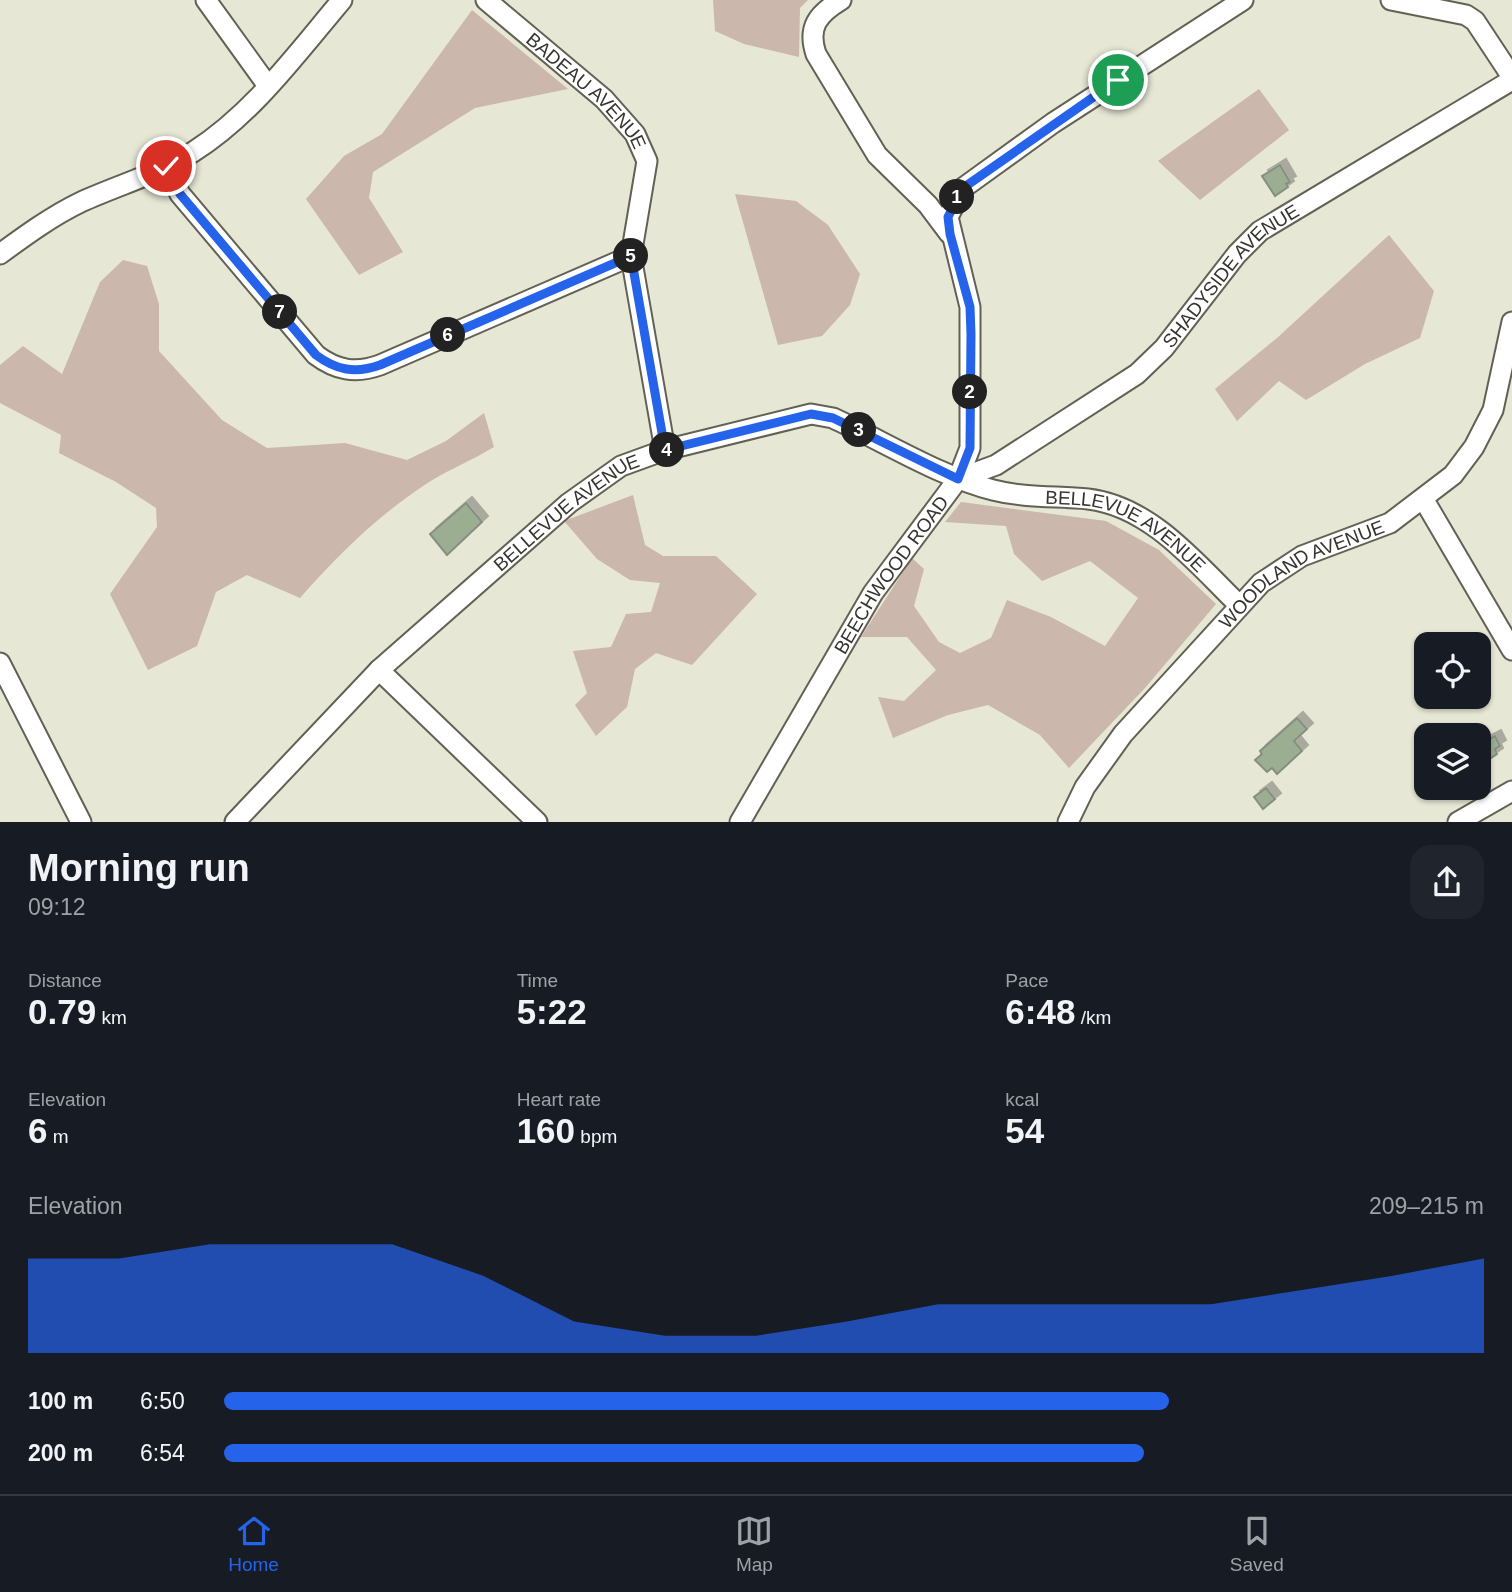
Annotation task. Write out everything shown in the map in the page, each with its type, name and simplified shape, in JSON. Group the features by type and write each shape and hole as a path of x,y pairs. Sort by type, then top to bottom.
{"street":[{"path":"206,0 268,86"},
{"path":"0,254 37,227 81,202 166,166 219,133 268,86 342,0"},
{"name":"BADEAU AVENUE","path":"486,0 604,99 635,134 644,150 646,177 631,256 665,450"},
{"path":"841,0 821,12 814,24 811,39 816,54 877,155 914,190 950,234"},
{"name":"BEECHWOOD ROAD","path":"740,822 873,593 958,479 970,448 970,307 948,217 963,188 1053,123 1223,16 1243,0"},
{"path":"1391,0 1466,15 1475,21 1512,79"},
{"name":"SHADYSIDE AVENUE","path":"958,479 996,466 1137,374 1164,348 1237,254 1260,232 1512,79"},
{"path":"166,166 180,194 316,355 341,369 368,369 380,365 631,256"},
{"path":"914,190 936,194 963,188"},
{"name":"WOODLAND AVENUE","path":"1068,822 1104,758 1238,604 1278,569 1302,556 1390,523 1424,500 1453,475 1474,447 1493,410 1512,322"},
{"name":"BELLEVUE AVENUE","path":"235,822 379,670 569,502 621,466 665,450 811,414 833,418 958,479 1008,493 1089,499 1131,513 1159,530 1238,604"},
{"path":"1424,500 1512,650"},
{"path":"0,663 81,822"},
{"path":"379,670 537,822"},
{"path":"1458,822 1512,791"}],"shaded area":[{"path":"713,0 808,0 800,8 799,57 744,44 715,31"},
{"path":"472,10 568,89 475,108 373,172 369,198 403,252 359,275 306,199 344,156 382,134"},
{"path":"1259,89 1289,130 1200,200 1158,161"},
{"path":"735,194 796,201 828,225 860,274 850,305 822,336 778,345"},
{"path":"1389,235 1434,291 1420,338 1365,364 1306,400 1279,381 1237,421 1215,389 1277,338"},
{"path":"123,260 147,266 159,304 159,351 222,420 267,448 345,443 407,460 446,441 484,413 494,447 405,498 343,552 300,598 247,575 216,592 197,646 148,670 110,594 157,527 156,508 116,482 59,453 61,435 0,403 0,365 23,346 62,374 100,282"},
{"path":"633,495 645,545 663,556 716,556 757,594 692,665 656,653 635,669 627,707 596,736 575,705 587,693 573,651 611,647 626,614 651,612 660,583 630,580 597,559 564,521"},
{"path":"961,502 1106,521 1159,550 1216,604 1145,688 1069,768 1040,735 988,705 948,715 893,738 878,697 904,701 936,670 907,637 861,637 912,558 924,569 914,606 939,642 960,653 991,638 1007,600 1051,617 1105,646 1138,598 1090,561 1042,581 1014,554 1006,526 945,522"}],"building":[{"path":"1280,165 1290,182 1286,184 1288,187 1275,196 1262,176"},
{"path":"466,503 482,522 447,555 430,534"},
{"path":"1297,718 1307,729 1294,741 1302,751 1277,774 1272,768 1267,772 1255,760 1262,754 1260,751"},
{"path":"1495,736 1500,746 1495,749 1497,754 1491,758 1491,738"},
{"path":"1266,788 1275,799 1263,809 1254,797"}],"route":[{"path":"166,166 180,194 316,355 330,365 357,370 380,365 631,256 636,297 665,450 811,414 833,418 958,479 970,448 971,334 970,307 950,234 948,217 954,202 963,188 1118,80"}]}
